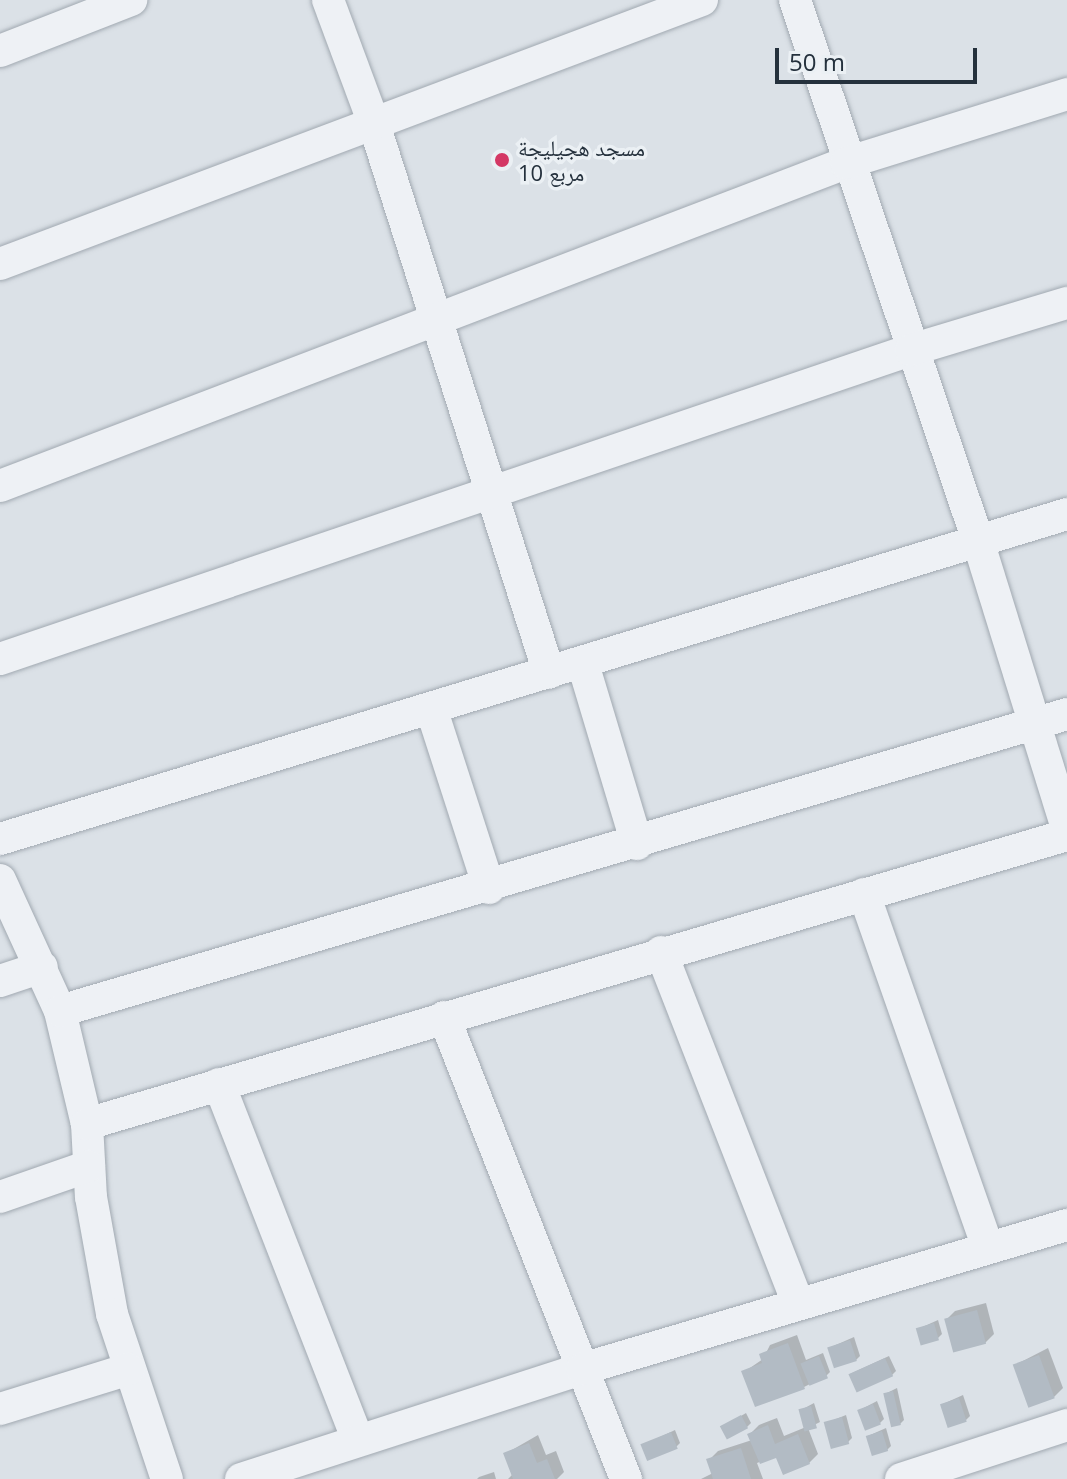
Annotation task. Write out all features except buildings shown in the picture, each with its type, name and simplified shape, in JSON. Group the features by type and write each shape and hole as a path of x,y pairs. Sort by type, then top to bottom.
{"street":[{"path":"328,0 374,124 549,673"},
{"path":"0,264 702,0"},
{"path":"795,0 846,163 979,544 1067,828"},
{"path":"0,51 116,3"},
{"path":"0,486 846,163 1067,94"},
{"path":"0,659 911,350 1067,303"},
{"path":"0,839 432,711 979,544 1067,514"},
{"path":"583,664 637,844"},
{"path":"432,711 489,888"},
{"path":"60,1011 489,888 1067,714"},
{"path":"87,1124 661,952 1067,835"},
{"path":"0,880 60,1011 87,1124 99,1256 129,1369 167,1479"},
{"path":"864,894 988,1248"},
{"path":"661,952 798,1304"},
{"path":"0,981 42,967"},
{"path":"444,1017 626,1479"},
{"path":"219,1084 358,1440"},
{"path":"0,1197 89,1166"},
{"path":"241,1479 582,1369 1067,1225"},
{"path":"0,1409 129,1369"},
{"path":"901,1479 1067,1425"}],"place":[{"name":"مسجد هجيليجة مربع 10","path":"502,160"}]}
